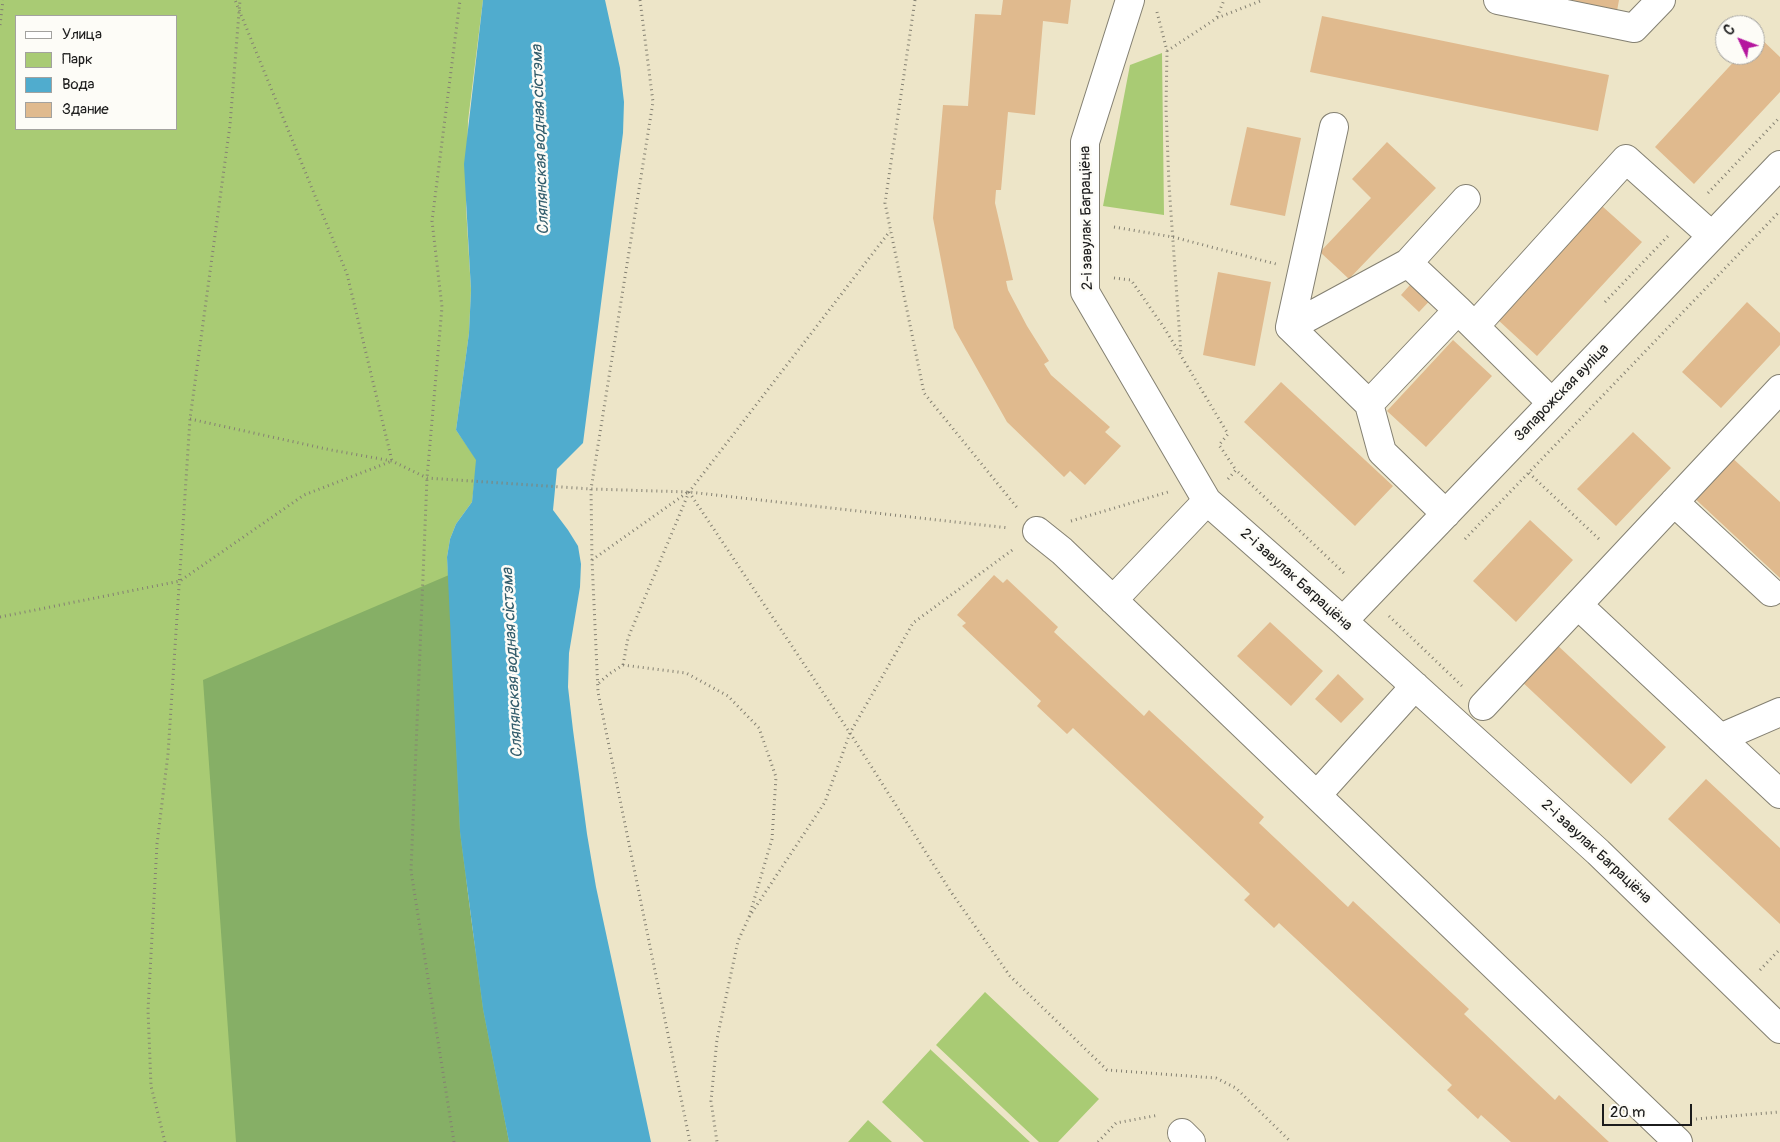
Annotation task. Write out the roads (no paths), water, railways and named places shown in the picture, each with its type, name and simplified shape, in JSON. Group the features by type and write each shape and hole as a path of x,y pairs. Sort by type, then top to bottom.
{"street":[{"name":"2-і завулак Баграціёна","path":"1130,0 1085,142 1085,292 1207,501 1343,621 1598,852 1780,1029"},
{"path":"1498,0 1634,28 1661,0"},
{"path":"1290,327 1334,127"},
{"path":"1369,404 1466,318 1626,159 1712,236"},
{"name":"Запарожская вуліца","path":"1343,621 1780,165"},
{"path":"1290,327 1408,263 1466,199"},
{"path":"1408,263 1552,403"},
{"path":"1290,327 1369,404 1382,452 1446,514"},
{"path":"1483,706 1780,389"},
{"path":"1113,600 1207,501"},
{"path":"1674,502 1771,592"},
{"path":"1037,531 1062,551 1678,1142"},
{"path":"1578,605 1780,794"},
{"path":"1317,795 1415,686"},
{"path":"1720,738 1780,712"}],"water":[{"name":"Сляпянская водная сістэма","path":"483,0 605,0 620,68 624,102 623,133 583,443 557,469 553,510 578,546 581,564 580,587 569,653 568,687 573,730 596,887 651,1142 509,1142 483,1009 460,832 447,557 450,539 456,524 472,502 476,460 456,430 469,333 471,290 464,164"}]}
